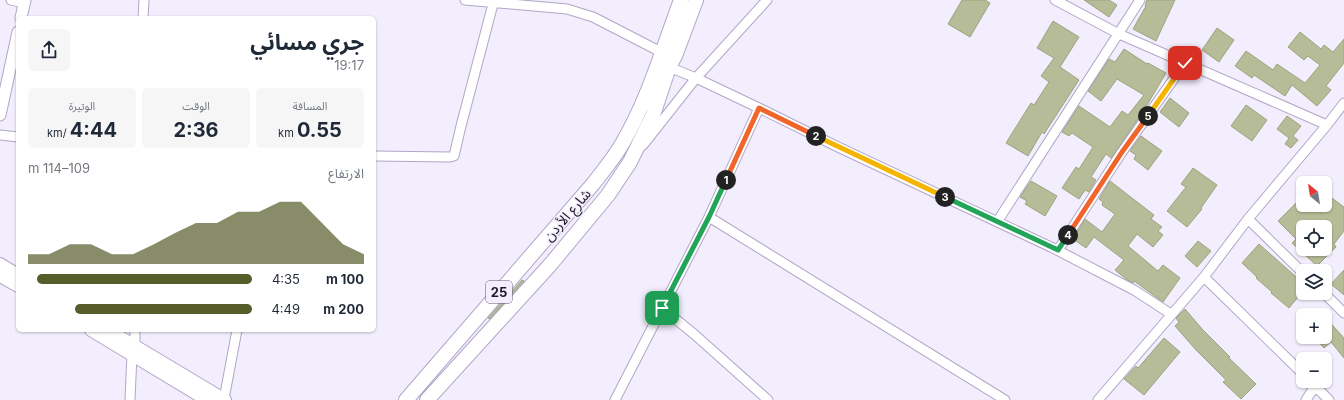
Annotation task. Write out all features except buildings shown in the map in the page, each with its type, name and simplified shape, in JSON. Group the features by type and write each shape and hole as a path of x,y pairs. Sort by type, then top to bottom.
{"highway":[{"name":"شارع الأردن","path":"406,400 593,184 615,155 628,133 642,103 681,0"},
{"name":"شارع الأردن","path":"427,400 550,265 608,195 630,162 653,115 696,0"},
{"path":"593,184 608,195"}],"main road":[{"path":"0,264 16,274"},
{"path":"0,276 16,285"},
{"path":"95,332 133,350 224,400"},
{"path":"110,332 133,350 208,400"}],"street":[{"path":"11,0 25,2 22,16"},
{"path":"143,16 144,0"},
{"path":"465,0 567,9 594,17 661,52"},
{"path":"630,162 696,78 767,0"},
{"path":"1055,0 1119,34 1327,125"},
{"path":"997,222 1140,0"},
{"path":"376,156 454,156 494,2"},
{"path":"0,115 16,41"},
{"path":"1058,250 1122,152 1185,63"},
{"path":"670,67 1058,250 1134,290 1171,314"},
{"path":"1098,400 1204,277 1248,219 1344,103"},
{"path":"615,400 709,217 759,108"},
{"path":"0,135 16,137"},
{"path":"709,217 1004,400"},
{"path":"1248,219 1296,266"},
{"path":"1204,277 1296,367"},
{"path":"1331,300 1344,313"},
{"path":"662,308 694,334 768,400"},
{"path":"130,400 135,332"},
{"path":"224,400 238,332"},
{"path":"1306,400 1310,388"},
{"path":"1316,388 1329,400"}],"route":[{"path":"662,308 709,217 759,108 838,147 1058,250 1122,152 1185,63"}]}
